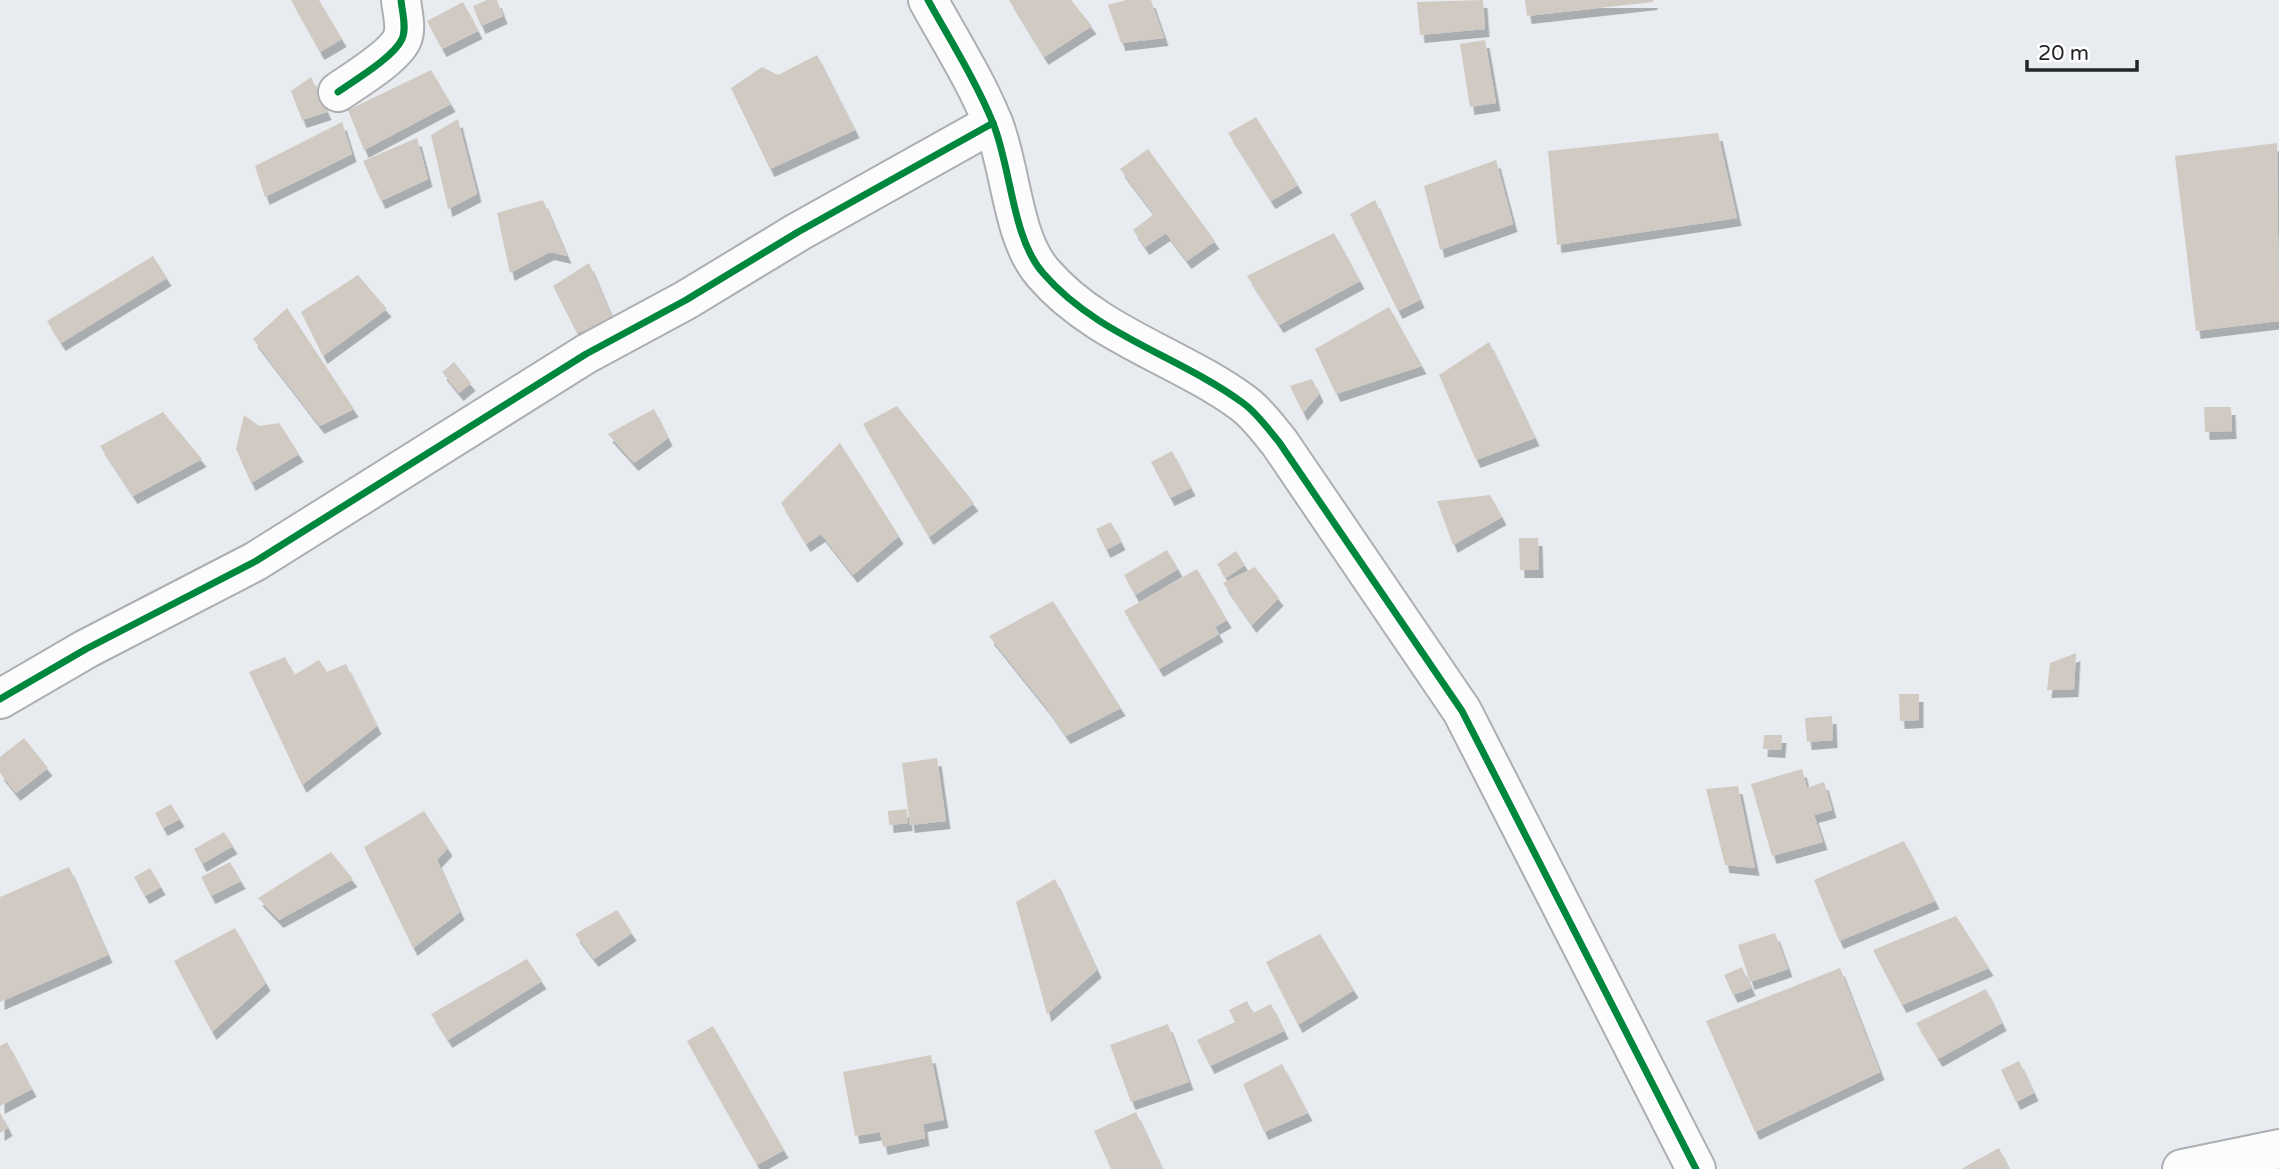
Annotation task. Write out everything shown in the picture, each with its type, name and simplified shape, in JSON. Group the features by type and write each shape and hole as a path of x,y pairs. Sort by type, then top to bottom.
{"street":[{"path":"338,92 385,57 402,39 401,0"},
{"path":"928,0 993,123 1024,241 1041,272 1078,309 1207,379 1246,405 1279,442 1462,711 1696,1169"},
{"path":"0,699 86,649 256,561 586,354 686,300 798,232 993,123"},
{"path":"2182,1169 2279,1149"}],"building":[{"path":"291,0 319,0 342,39 320,52"},
{"path":"487,0 497,0 503,16 481,26 473,6"},
{"path":"1009,0 1071,0 1092,26 1044,57"},
{"path":"1126,0 1151,0 1164,38 1121,43 1108,5"},
{"path":"1483,0 1485,29 1420,35 1417,2"},
{"path":"1525,0 1653,0 1653,2 1527,16"},
{"path":"463,2 478,31 442,49 427,21"},
{"path":"1485,40 1496,103 1470,107 1460,44"},
{"path":"817,55 855,130 770,169 731,88 762,67 778,75"},
{"path":"431,70 451,104 364,150 348,110"},
{"path":"311,77 327,112 302,120 291,91"},
{"path":"1256,117 1298,185 1271,201 1228,133"},
{"path":"458,119 477,194 448,209 431,135"},
{"path":"342,122 352,154 265,197 255,166"},
{"path":"1718,133 1737,218 1557,245 1548,151"},
{"path":"417,138 428,179 381,201 363,161"},
{"path":"2277,143 2279,321 2196,331 2175,156"},
{"path":"1148,149 1215,241 1187,261 1166,233 1145,247 1133,230 1154,214 1120,169"},
{"path":"1496,160 1513,224 1440,250 1424,186"},
{"path":"543,200 567,256 550,252 510,273 497,213"},
{"path":"1375,200 1420,300 1398,311 1350,214"},
{"path":"1334,233 1360,281 1279,325 1247,276"},
{"path":"153,256 167,278 61,343 47,321"},
{"path":"589,263 613,320 577,333 553,286"},
{"path":"358,275 387,309 323,356 301,312"},
{"path":"1389,307 1422,366 1336,394 1315,349"},
{"path":"287,308 354,409 320,426 253,339"},
{"path":"1489,342 1535,438 1476,460 1439,375"},
{"path":"454,362 471,383 459,393 442,372"},
{"path":"1312,379 1319,394 1303,413 1290,386"},
{"path":"897,406 974,503 929,537 863,424"},
{"path":"2204,407 2231,407 2232,431 2205,432"},
{"path":"654,409 668,438 634,463 608,434"},
{"path":"163,412 202,459 133,496 100,446"},
{"path":"244,415 259,426 279,423 299,454 251,483 236,449"},
{"path":"840,443 899,536 853,575 821,534 806,544 781,503"},
{"path":"1172,451 1191,488 1170,498 1151,462"},
{"path":"1490,495 1502,517 1453,545 1437,501"},
{"path":"1111,522 1121,542 1106,550 1096,529"},
{"path":"1519,538 1538,538 1539,570 1520,570"},
{"path":"1167,550 1178,569 1135,595 1124,575"},
{"path":"1236,551 1245,565 1226,578 1217,564"},
{"path":"1255,567 1279,598 1252,625 1223,583"},
{"path":"1197,569 1227,620 1215,627 1219,634 1159,669 1124,611"},
{"path":"1053,601 1121,708 1066,736 989,636"},
{"path":"2076,653 2074,689 2047,690 2050,663"},
{"path":"285,657 294,675 319,660 327,672 346,664 377,726 302,785 249,672"},
{"path":"1899,694 1919,694 1919,720 1900,721"},
{"path":"1832,716 1833,740 1807,742 1805,718"},
{"path":"1764,735 1782,735 1781,750 1763,749"},
{"path":"24,738 48,768 16,793 0,773 0,757"},
{"path":"937,758 946,821 910,825 902,763"},
{"path":"1802,769 1807,788 1824,782 1832,810 1814,815 1823,842 1772,856 1751,784"},
{"path":"1738,786 1755,868 1725,865 1706,789"},
{"path":"171,804 180,819 163,828 155,813"},
{"path":"907,809 908,823 889,825 888,811"},
{"path":"424,811 448,848 437,860 460,912 413,948 364,847"},
{"path":"224,832 233,846 202,864 194,849"},
{"path":"1904,841 1935,901 1839,941 1814,880"},
{"path":"331,852 353,879 279,920 258,898"},
{"path":"230,862 241,881 211,896 201,877"},
{"path":"69,867 108,955 0,1002 0,897"},
{"path":"150,868 161,887 145,896 134,877"},
{"path":"1055,879 1097,970 1047,1014 1016,902"},
{"path":"617,910 632,933 594,959 575,934"},
{"path":"1956,916 1989,968 1902,1005 1873,950"},
{"path":"235,928 266,983 212,1032 174,961"},
{"path":"1775,933 1788,969 1750,982 1738,945"},
{"path":"1320,934 1354,990 1298,1025 1266,962"},
{"path":"527,959 542,981 448,1040 431,1014"},
{"path":"1742,967 1751,988 1733,995 1724,975"},
{"path":"1840,968 1880,1072 1755,1132 1706,1021"},
{"path":"1986,989 2002,1023 1938,1059 1916,1023"},
{"path":"1247,1001 1253,1013 1271,1004 1284,1031 1210,1066 1197,1040 1235,1022 1229,1010"},
{"path":"1168,1024 1189,1082 1131,1102 1110,1045"},
{"path":"713,1026 784,1150 757,1165 687,1041"},
{"path":"7,1042 32,1089 0,1106 0,1046"},
{"path":"931,1055 944,1120 923,1124 925,1138 883,1147 880,1132 855,1136 843,1072"},
{"path":"2019,1061 2034,1093 2016,1102 2001,1070"},
{"path":"1282,1064 1308,1113 1264,1132 1243,1084"},
{"path":"0,1112 8,1128 0,1133"},
{"path":"1136,1112 1162,1169 1111,1169 1094,1131"},
{"path":"1999,1148 2009,1169 1961,1169"}],"cycle path":[{"path":"338,92 373,68 398,46 404,30 401,0"},
{"path":"928,0 971,76 993,123 1018,222 1033,258 1043,273 1088,313 1218,386 1258,416 1279,442 1462,711 1696,1169"},
{"path":"0,699 86,649 256,561 586,354 686,300 798,232 993,123"}]}
